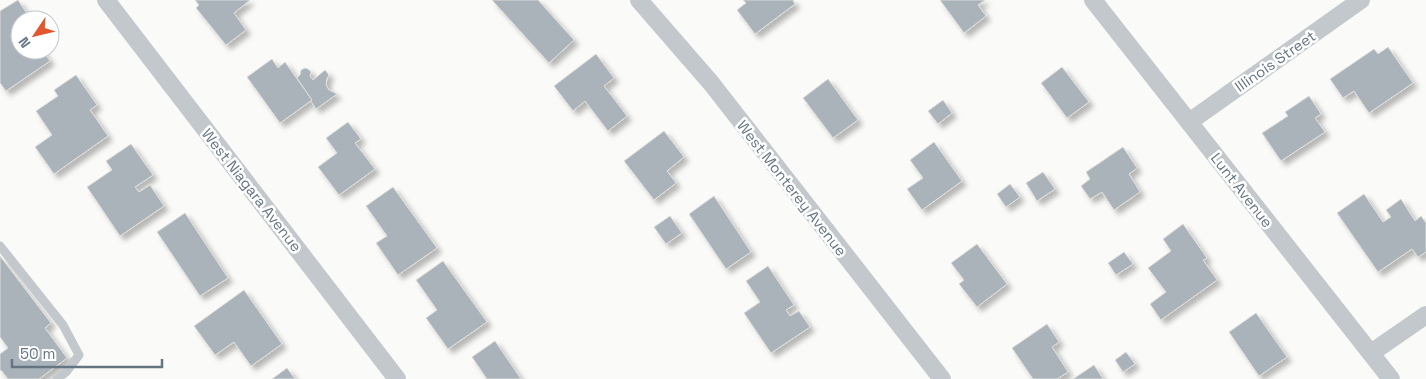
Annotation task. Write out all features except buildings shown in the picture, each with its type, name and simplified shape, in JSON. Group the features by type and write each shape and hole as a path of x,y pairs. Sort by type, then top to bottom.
{"street":[{"name":"West Niagara Avenue","path":"106,0 397,379"},
{"name":"West Monterey Avenue","path":"639,0 711,83 942,379"},
{"name":"Lunt Avenue","path":"1093,0 1391,379"},
{"name":"Illinois Street","path":"1189,122 1362,0"},
{"path":"1371,353 1426,315"}],"lane":[{"path":"0,246 64,325 79,354 66,372 57,379"}]}
